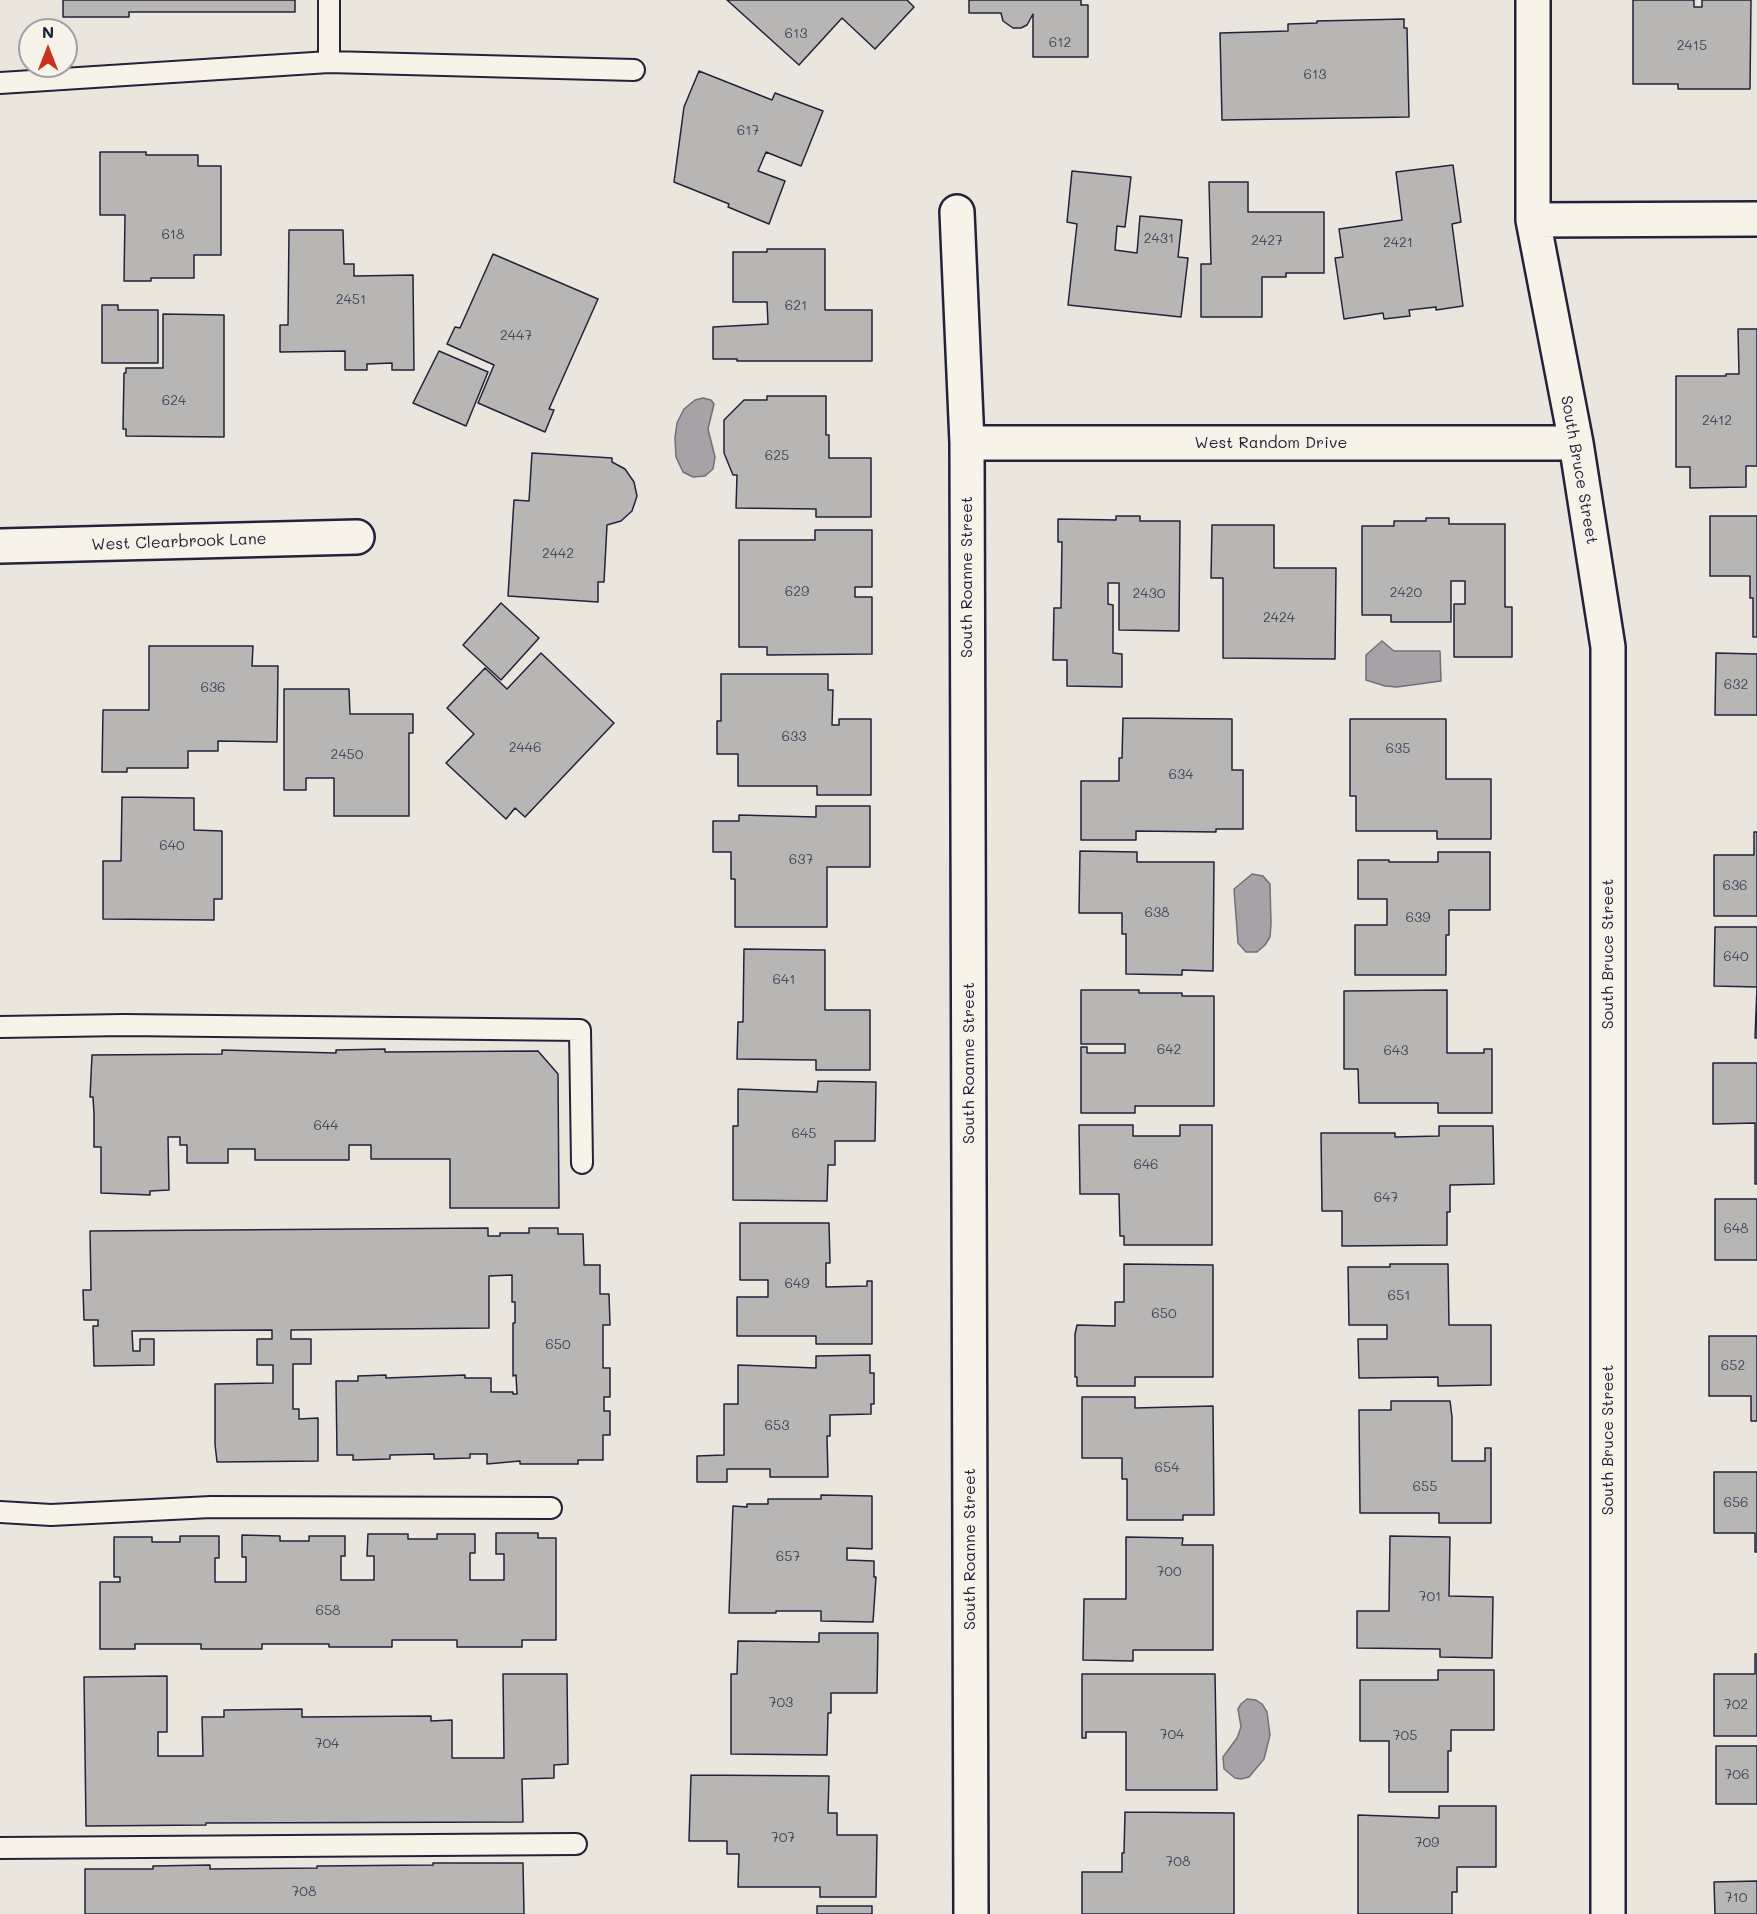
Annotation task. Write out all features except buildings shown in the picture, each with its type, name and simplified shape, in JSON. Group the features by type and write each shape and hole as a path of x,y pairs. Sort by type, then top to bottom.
{"street":[{"name":"South Bruce Street","path":"1533,0 1533,220 1576,443 1608,647 1608,1914"},
{"name":"South Roanne Street","path":"957,212 967,443 971,1914"},
{"path":"1533,220 1757,219"},
{"name":"West Random Drive","path":"967,443 1576,443"},
{"name":"West Clearbrook Lane","path":"0,546 357,537"}],"lane":[{"path":"329,0 329,62"},
{"path":"0,83 329,62 634,70"},
{"path":"0,1027 124,1025 580,1030 582,1163"},
{"path":"0,1512 51,1515 211,1507 551,1508"},
{"path":"0,1848 576,1844"}],"shaded area":[{"path":"703,398 711,400 714,404 708,429 715,457 713,469 705,476 693,477 683,472 676,457 675,438 677,423 684,409 695,400"},
{"path":"1382,641 1394,651 1440,651 1441,681 1397,687 1366,680 1366,655"},
{"path":"1252,874 1263,876 1270,884 1270,937 1257,952 1246,952 1238,943 1234,889"},
{"path":"1247,1699 1256,1700 1262,1704 1267,1712 1270,1735 1264,1759 1249,1777 1241,1779 1235,1778 1224,1769 1223,1757 1237,1738 1241,1727 1238,1709"}]}
